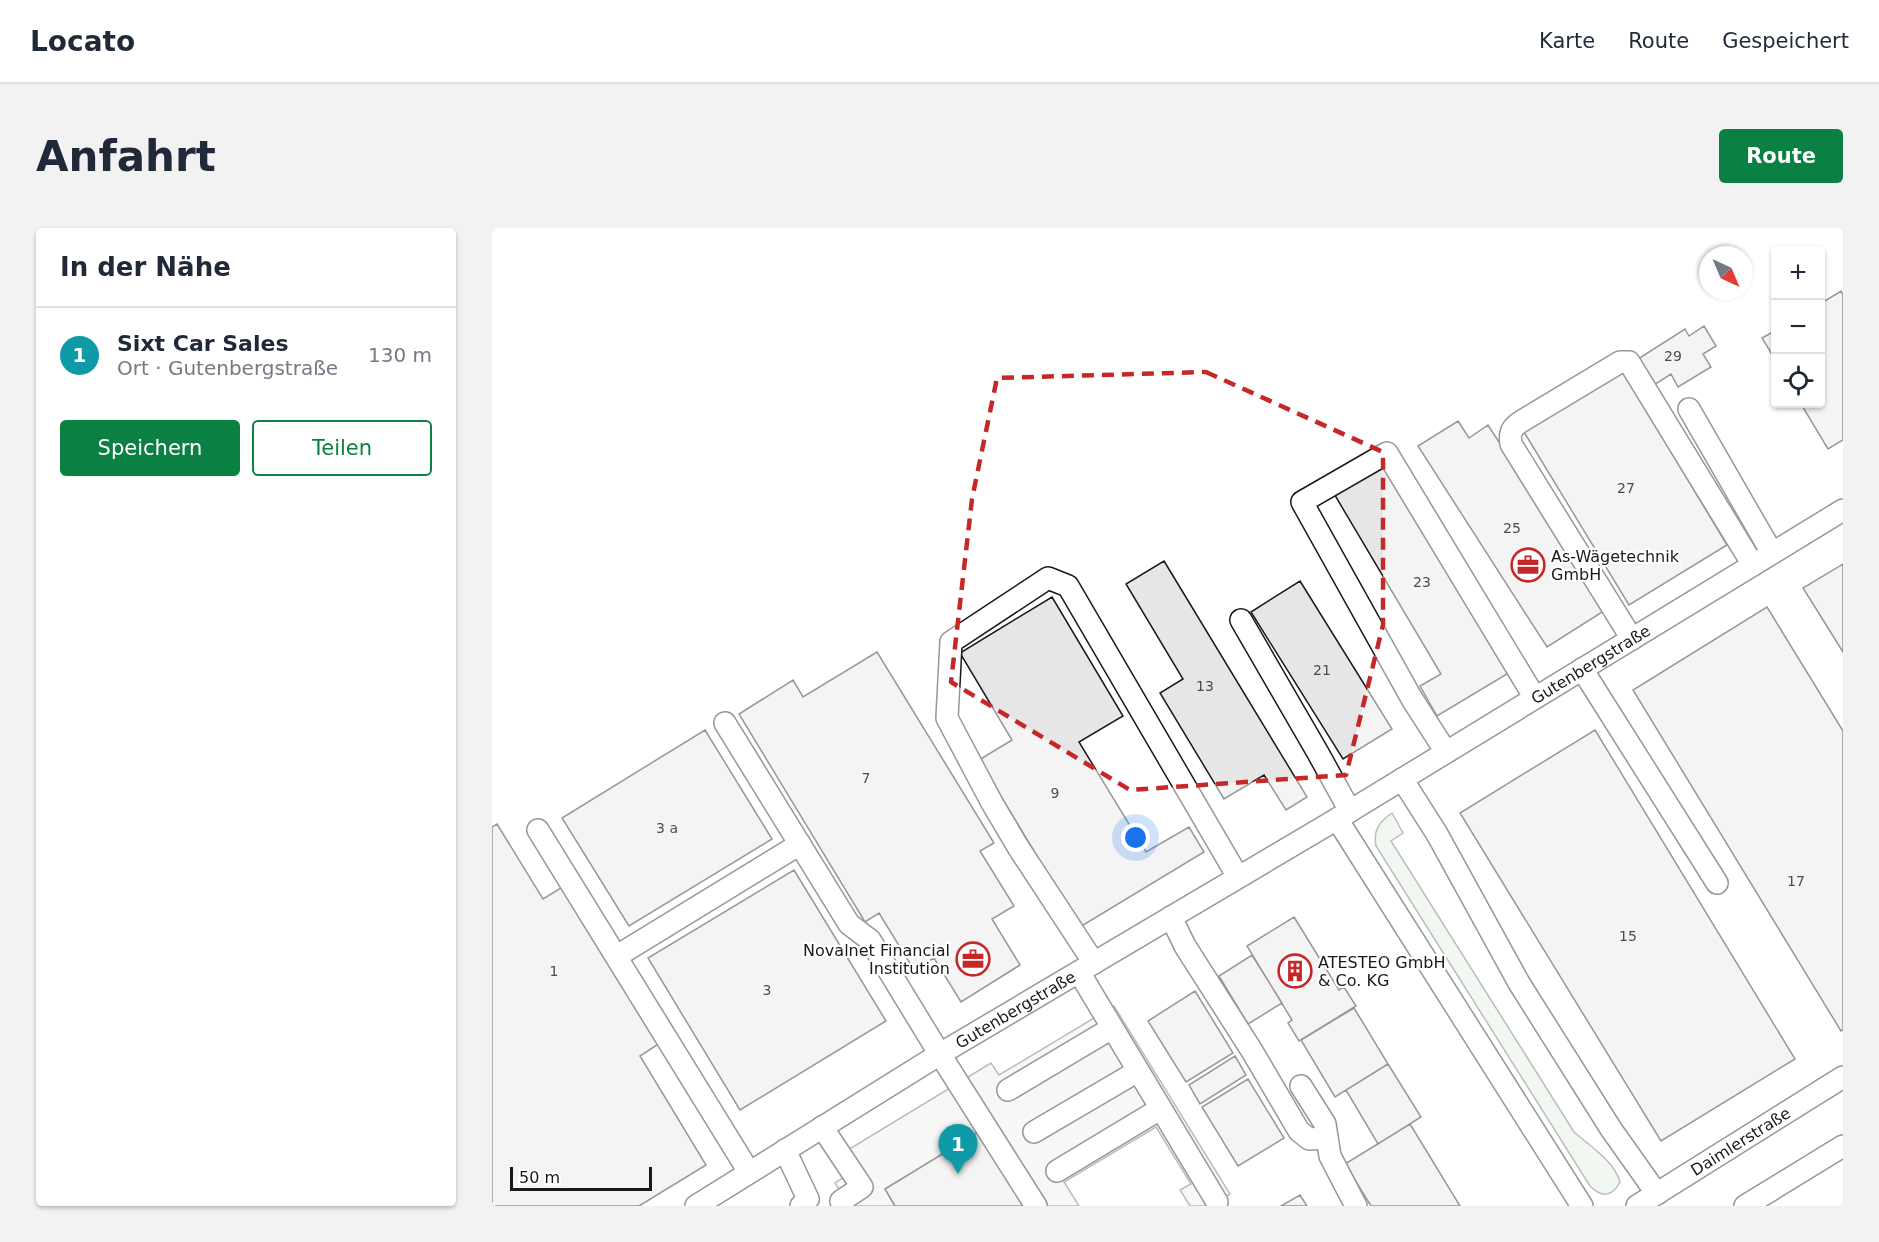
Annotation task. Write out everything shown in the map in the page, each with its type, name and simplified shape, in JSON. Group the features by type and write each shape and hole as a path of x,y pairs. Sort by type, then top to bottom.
{"street":[{"path":"1632,639 1511,444 1509,435 1514,426 1522,421 1620,362 1629,362 1753,565"},
{"path":"1689,409 1772,553"},
{"path":"1446,752 1412,699 1302,502 1387,453 1535,698"},
{"name":"Gutenbergstraße","path":"696,1206 940,1054 1343,815 1843,510"},
{"path":"1217,1202 1112,1028 1087,967 992,803 947,718 951,642 1048,578 1068,586 1238,877"},
{"path":"1241,620 1318,753 1343,815 1582,1206"},
{"path":"1582,669 1717,882"},
{"path":"725,723 849,924 870,940 1036,1206"},
{"path":"1402,779 1437,834 1519,982 1611,1130 1657,1194"},
{"path":"538,830 749,1172"},
{"path":"616,956 800,844"},
{"path":"1171,917 1185,946 1252,1051 1299,1131 1309,1138 1327,1138"},
{"path":"1008,1090 1112,1028"},
{"path":"1034,1132 1137,1071"},
{"name":"Daimlerstraße","path":"1637,1206 1843,1077"},
{"path":"1301,1086 1325,1124 1330,1156 1356,1206"},
{"path":"1057,1171 1160,1109"},
{"path":"822,1127 862,1187 841,1201 843,1206"},
{"path":"1745,1206 1843,1146"},
{"path":"785,1150 808,1199 801,1206"}],"highlighted area":[{"path":"1206,372 1383,452 1383,625 1346,775 1130,790 951,682 972,499 997,378"}],"green space":[{"path":"1392,813 1403,833 1391,841 1574,1132 1613,1167 1620,1182 1614,1191 1603,1194 1590,1186 1376,846 1375,835 1378,827"}],"shaded area":[{"path":"1114,1006 1230,1194 1211,1206 1190,1206 1180,1190 1191,1184 1156,1127 1064,1182 1079,1206 1026,1206 980,1131 885,1189 895,1206 846,1206 835,1183 844,1177 833,1159 991,1063 999,1075"}],"building":[{"path":"1841,291 1843,295 1843,440 1828,449 1803,408 1825,408 1825,301"},
{"path":"1704,326 1716,346 1703,354 1711,367 1678,387 1671,374 1654,385 1638,359 1685,329 1689,336"},
{"path":"1771,333 1771,353 1762,338"},
{"path":"1623,372 1727,545 1629,605 1524,432"},
{"path":"1458,421 1469,438 1488,425 1607,609 1547,647 1418,446"},
{"path":"1386,460 1512,671 1437,716 1420,686 1441,674 1333,492"},
{"path":"1164,561 1307,797 1286,810 1264,775 1224,799 1160,693 1183,679 1126,584"},
{"path":"1843,564 1843,652 1803,588"},
{"path":"1300,581 1392,729 1343,759 1251,612"},
{"path":"1052,597 1123,716 1079,742 1146,852 1189,827 1204,852 1080,927 979,760 1012,740 960,653"},
{"path":"1767,607 1843,731 1843,1030 1841,1031 1633,690"},
{"path":"877,652 994,843 980,851 1014,906 992,919 1020,965 961,1002 934,958 914,970 879,913 865,922 739,714 793,680 803,697"},
{"path":"705,730 772,839 629,926 562,818"},
{"path":"1595,730 1795,1059 1661,1141 1460,813"},
{"path":"497,824 543,899 564,886 660,1043 640,1056 706,1165 639,1206 492,1206 492,827"},
{"path":"794,870 886,1021 740,1110 648,958"},
{"name":"ATESTEO GmbH & Co. KG","path":"1294,917 1339,990 1344,987 1356,1006 1299,1041 1288,1023 1292,1020 1247,946"},
{"path":"1252,955 1282,1003 1248,1024 1219,976"},
{"path":"1195,991 1233,1053 1186,1082 1148,1021"},
{"name":"ATESTEO GmbH & Co. KG","path":"1354,1008 1388,1064 1335,1097 1301,1040"},
{"path":"1235,1056 1246,1075 1200,1104 1189,1085"},
{"path":"1388,1064 1421,1117 1378,1144 1346,1090"},
{"path":"1248,1079 1284,1138 1238,1166 1202,1107"},
{"path":"1410,1124 1460,1206 1371,1206 1345,1164"},
{"path":"980,1131 1026,1206 895,1206 885,1189"},
{"path":"1300,1195 1307,1206 1281,1206"}],"place":[{"name":"As-Wägetechnik GmbH","path":"1528,565"},
{"name":"Novalnet Financial Institution","path":"973,959"},
{"name":"ATESTEO GmbH & Co. KG","path":"1295,971"},
{"name":"Sixt Car Sales","path":"958,1174"}]}
